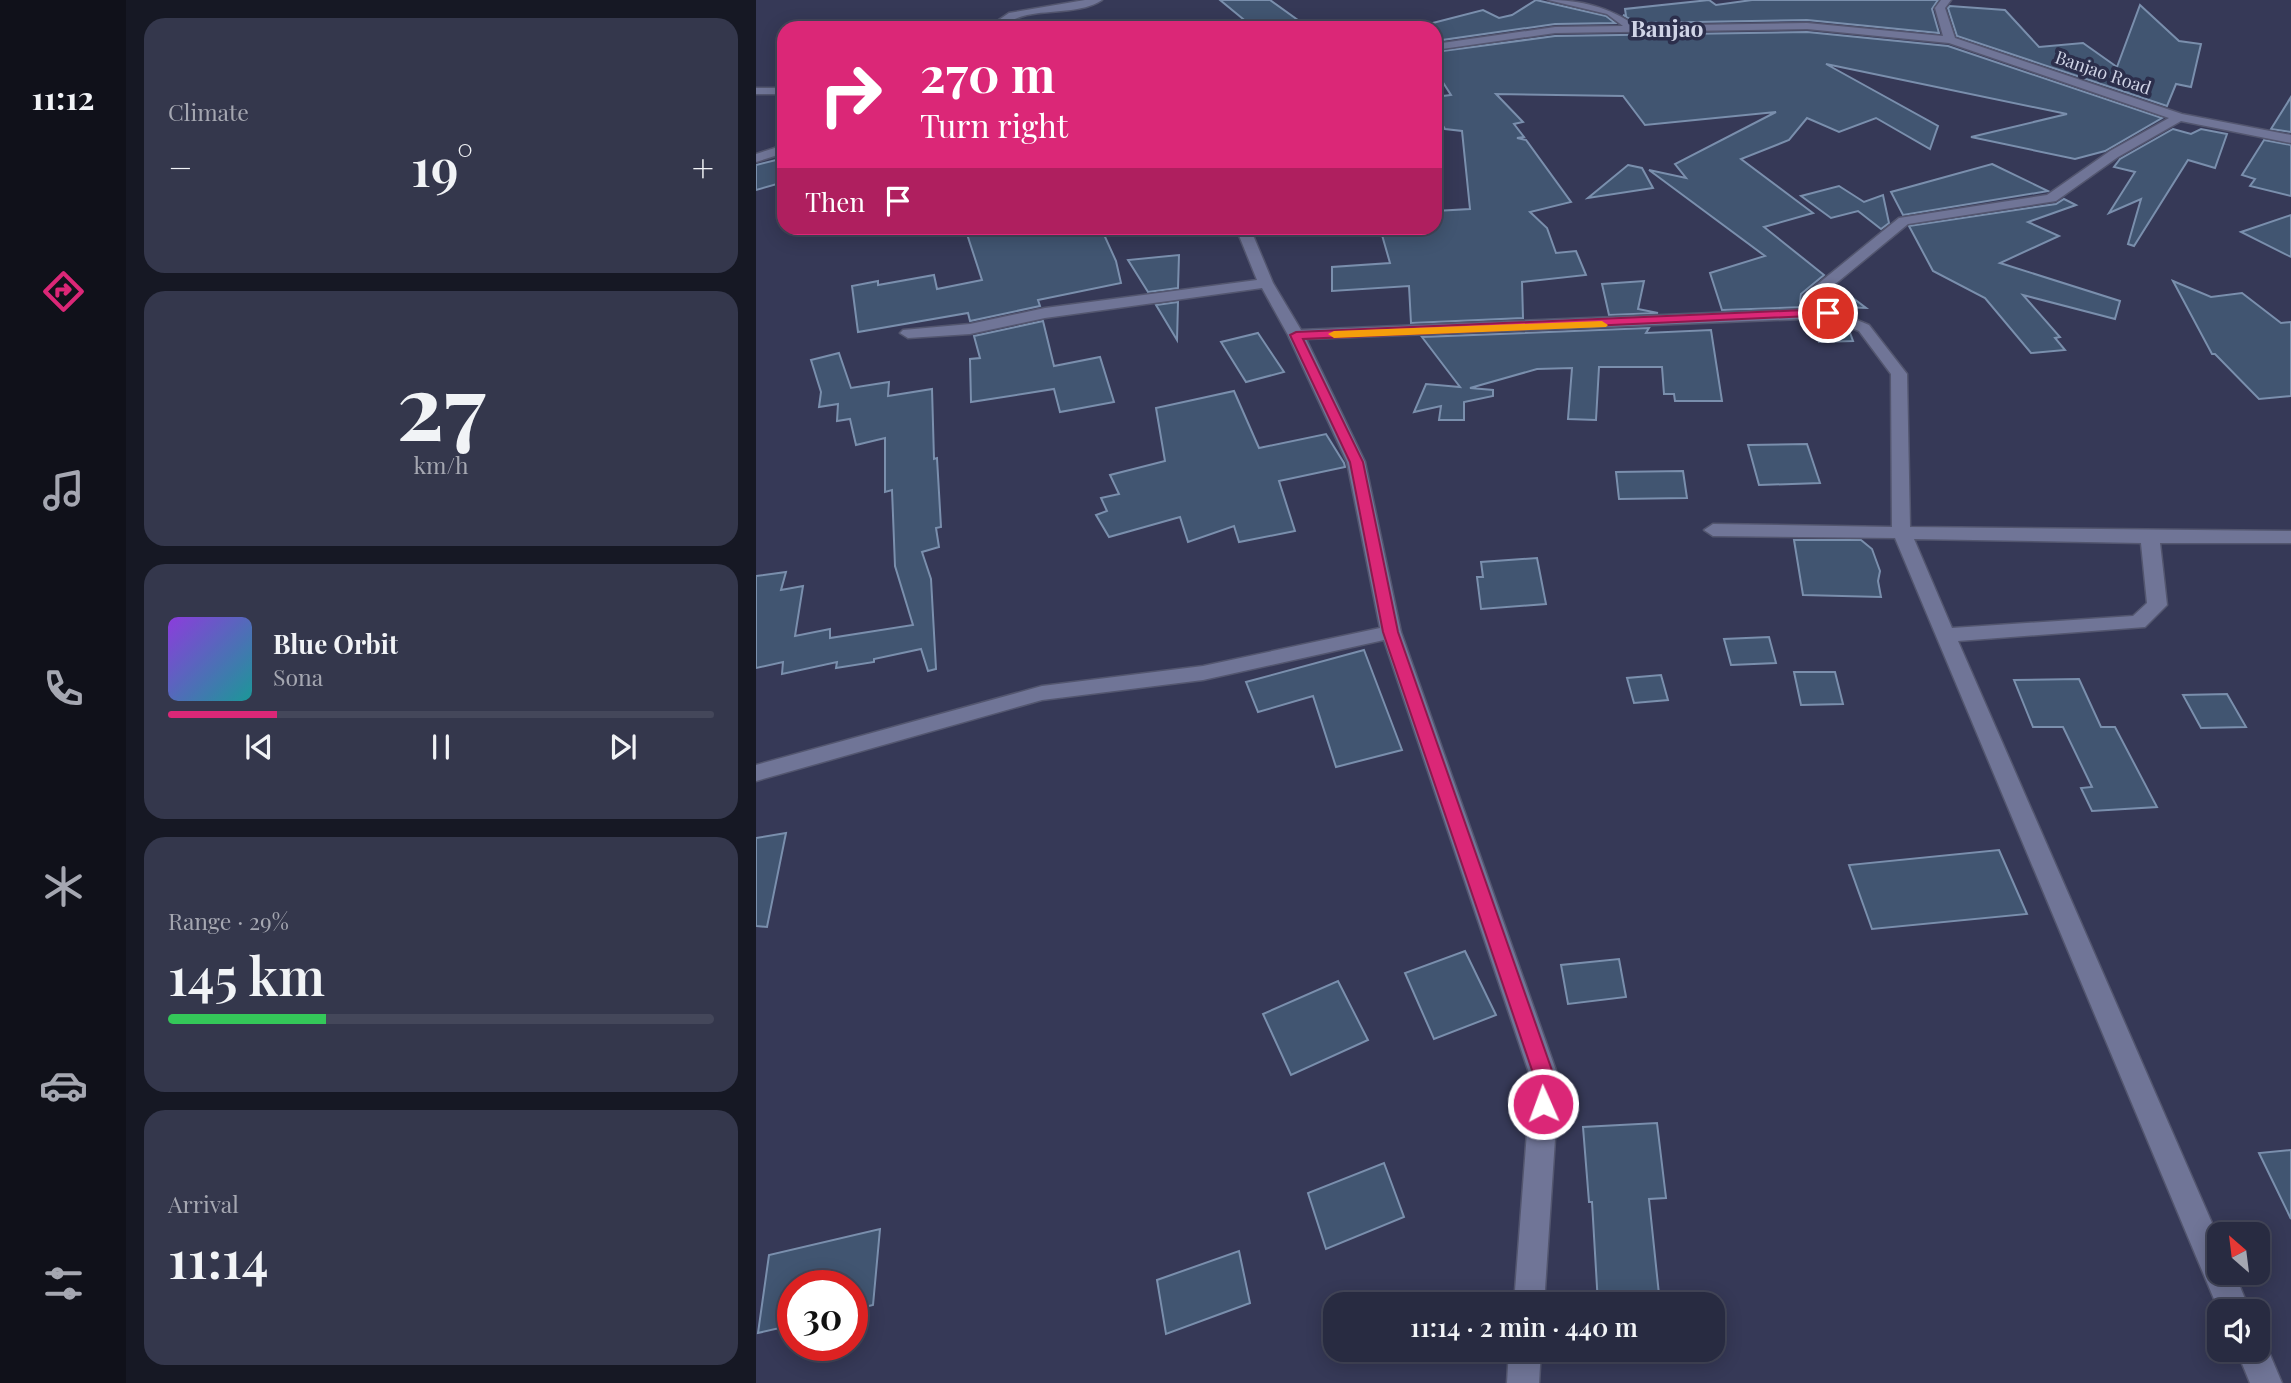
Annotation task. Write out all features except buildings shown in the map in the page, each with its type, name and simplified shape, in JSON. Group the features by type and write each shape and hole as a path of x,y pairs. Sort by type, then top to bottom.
{"street":[{"path":"998,21 1013,15 1077,6 1097,0"},
{"path":"1553,0 1610,12 1634,29"},
{"path":"1946,0 1940,8 1950,40"},
{"name":"Banjao Road","path":"1442,46 1555,30 1807,26 1950,40 2179,117 2291,139"},
{"path":"756,91 777,91"},
{"path":"2179,117 2114,154 2051,198 1904,221 1808,299 1828,313 1864,328 1899,374 1902,531 1943,635 2230,1299"},
{"path":"756,158 777,151"},
{"path":"1246,235 1266,283 1296,335 1356,462 1391,632 1545,1079 1529,1292"},
{"path":"908,332 970,329 1045,313 1266,283"},
{"path":"1296,335 1828,313"},
{"path":"1713,530 1902,531 2150,540 2291,537"},
{"path":"1943,635 2138,622 2157,605 2150,540"},
{"path":"756,773 1042,693 1203,673 1391,632"},
{"path":"1523,1383 1524,1362"},
{"path":"2257,1362 2266,1383"}],"slow traffic":[{"path":"1334,334 1602,325"}],"district":[{"name":"Banjao","path":"1667,29"}],"route":[{"path":"1543,1104 1545,1079 1391,632 1356,462 1296,335 1576,326 1828,313"}]}
